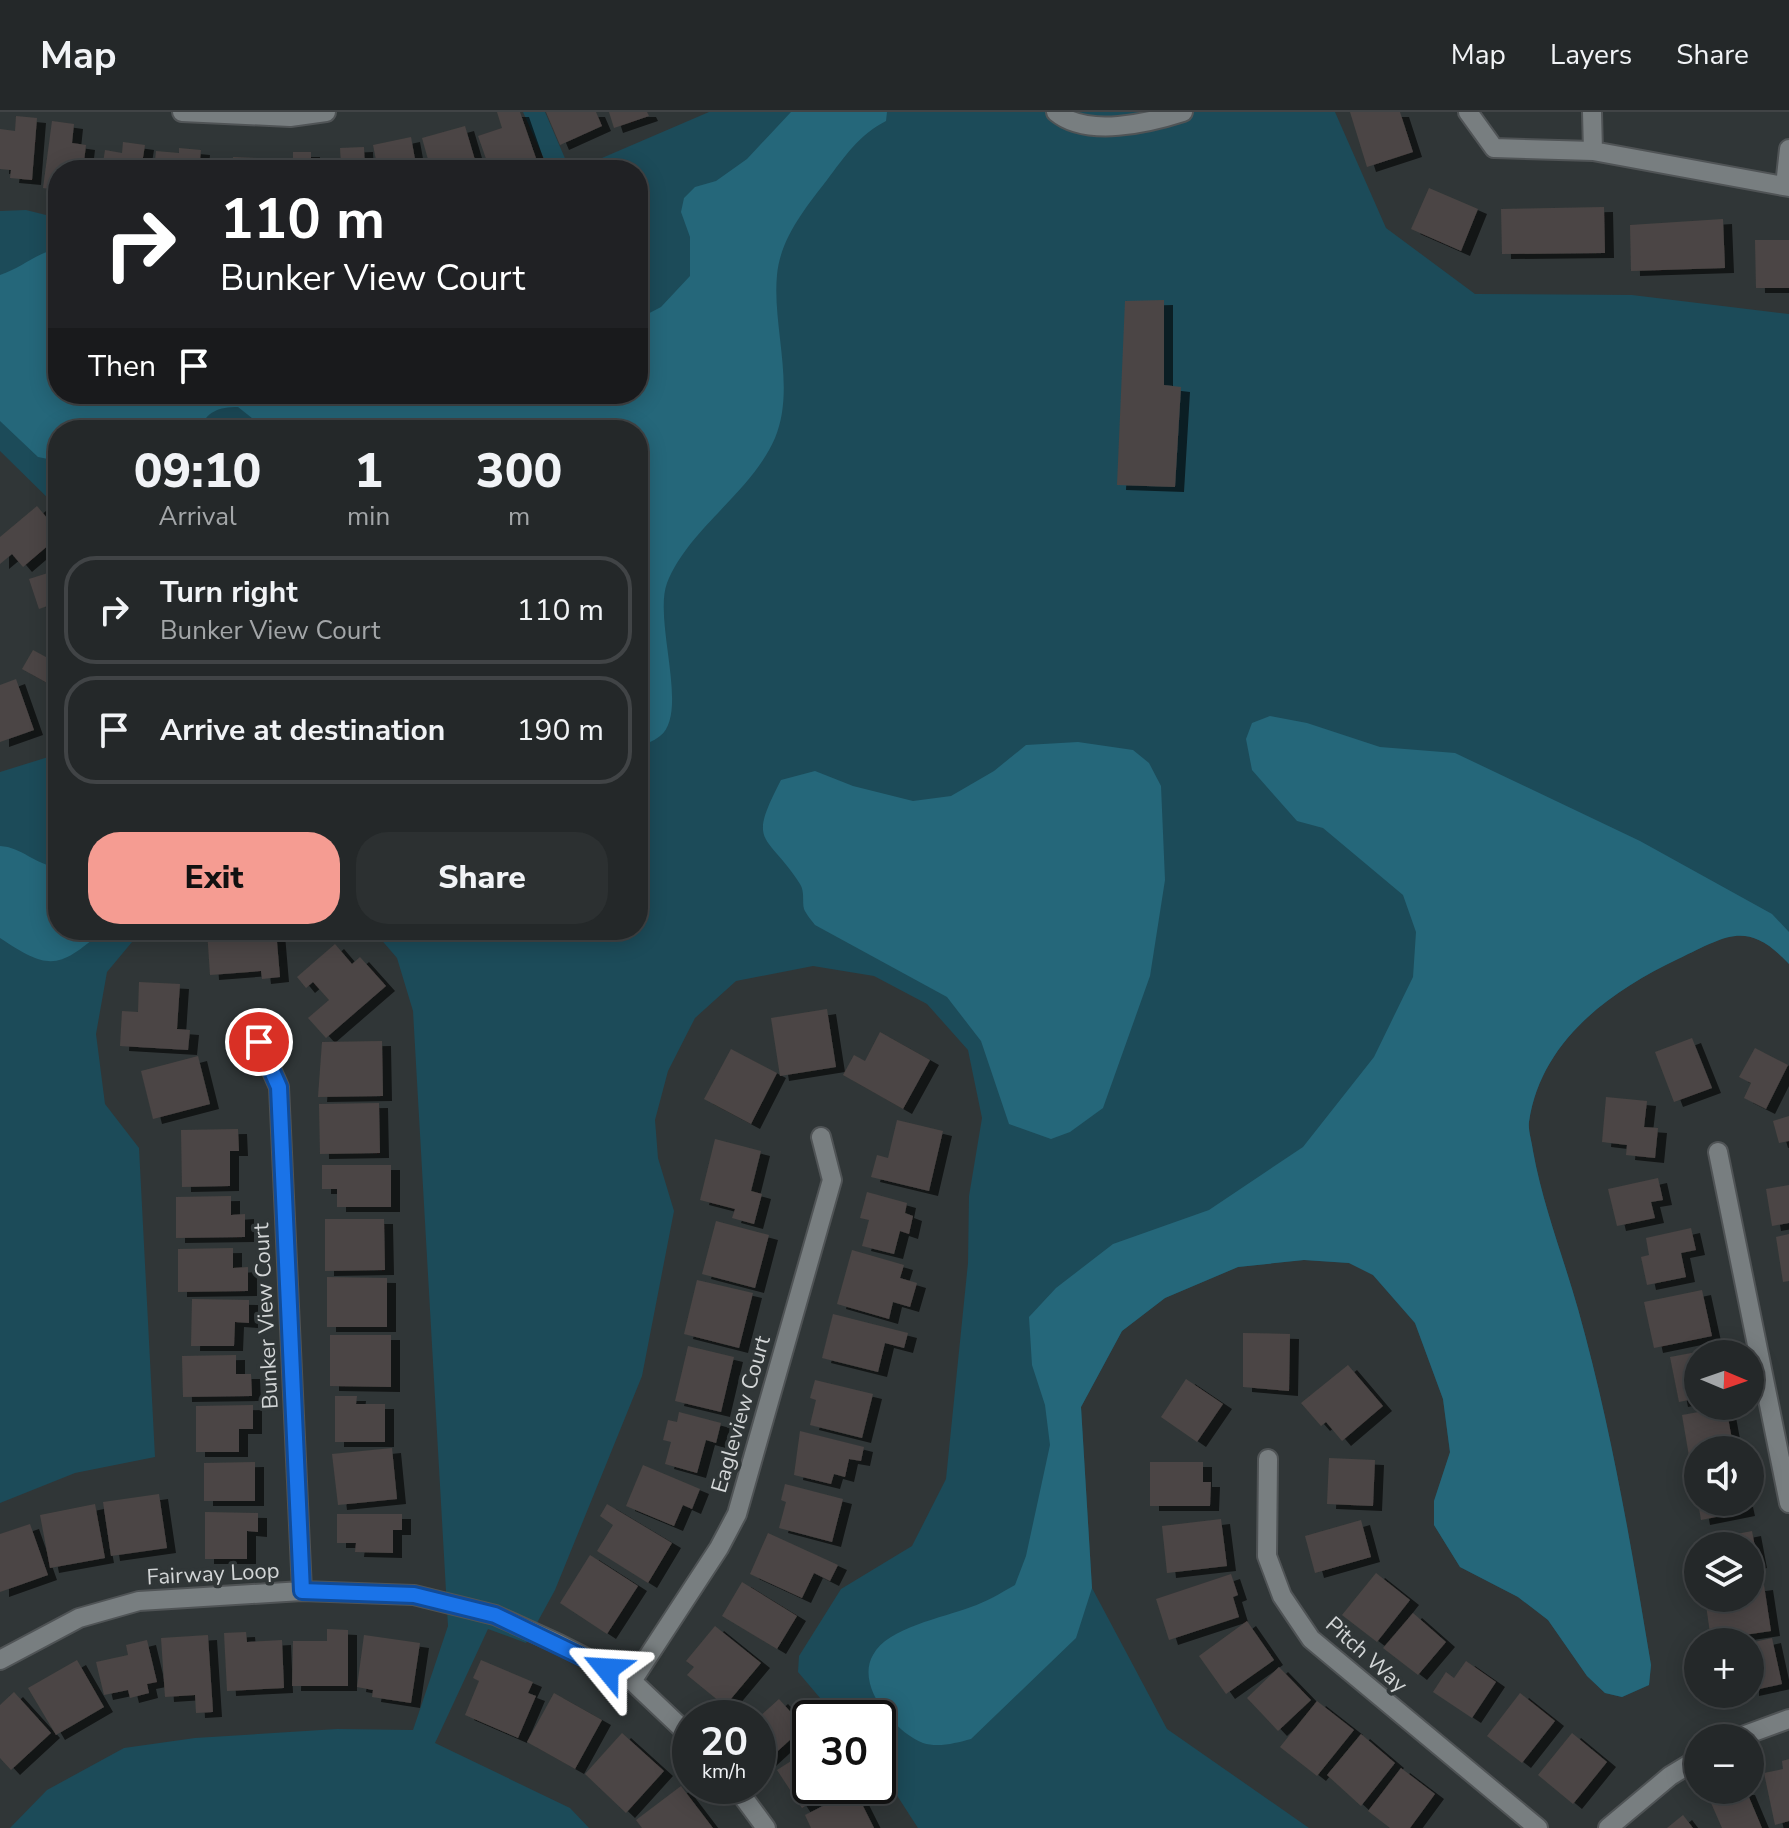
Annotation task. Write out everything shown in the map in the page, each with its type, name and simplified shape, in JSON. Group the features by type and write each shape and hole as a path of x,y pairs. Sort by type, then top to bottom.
{"street":[{"path":"182,112 290,117 326,112"},
{"path":"1056,112 1063,118 1108,127 1151,123 1183,112"},
{"path":"1468,112 1494,148 1593,151 1787,186 1789,149"},
{"path":"1592,112 1593,151"},
{"name":"Bunker View Court","path":"259,1042 279,1087 302,1591"},
{"name":"Eagleview Court","path":"632,1681 719,1548 737,1514 832,1180 821,1137"},
{"path":"1718,1152 1789,1503"},
{"name":"Pitch Way","path":"1268,1459 1267,1556 1282,1596 1311,1639 1538,1828"},
{"name":"Fairway Loop","path":"0,1660 79,1618 139,1601 302,1591 414,1595 495,1615 632,1681 672,1719"},
{"path":"1764,1728 1789,1719"},
{"path":"1608,1828 1684,1768"},
{"path":"748,1804 766,1828"}],"shaded area":[{"path":"523,112 545,112 566,160 545,160"},
{"path":"709,112 1335,112 1386,228 1475,294 1632,295 1789,314 1789,964 1761,941 1736,936 1695,951 1627,987 1582,1022 1563,1044 1536,1093 1529,1122 1542,1191 1590,1353 1610,1441 1651,1665 1649,1685 1622,1697 1605,1693 1587,1676 1548,1620 1518,1597 1460,1567 1434,1525 1434,1501 1450,1453 1443,1399 1415,1323 1373,1275 1349,1263 1304,1260 1238,1267 1165,1298 1122,1331 1081,1407 1092,1588 1167,1729 1309,1828 918,1828 896,1794 896,1700 822,1700 798,1672 799,1656 841,1589 912,1546 946,1479 968,1263 969,1196 982,1118 968,1050 927,1004 874,976 813,966 736,981 695,1018 668,1071 655,1120 658,1158 674,1211 642,1376 555,1590 526,1643 488,1629 435,1743 570,1808 589,1828 10,1828 47,1790 124,1748 195,1738 337,1729 413,1730 448,1626 413,1011 397,958 382,940 648,940 648,420 48,420 48,498 0,451 0,211 26,210 48,216 48,404 648,404 648,160 597,160"},
{"path":"791,112 887,112 886,121 853,147 819,190 795,224 783,249 776,295 784,378 781,418 775,438 752,476 690,545 667,583 664,620 672,708 668,724 660,736 648,743 648,420 254,420 238,407 231,407 219,409 205,420 48,420 48,459 38,457 0,421 0,275 48,252 48,404 648,404 648,314 661,307 690,276 690,237 681,212 684,198 695,187 716,181 747,159"},
{"path":"1270,716 1307,723 1380,747 1455,753 1640,841 1772,914 1789,932 1789,964 1761,941 1736,936 1695,951 1627,987 1582,1022 1563,1044 1536,1093 1529,1122 1542,1191 1590,1353 1610,1441 1651,1665 1649,1685 1622,1697 1605,1693 1587,1676 1548,1620 1518,1597 1460,1567 1434,1525 1434,1501 1450,1452 1443,1399 1415,1323 1373,1275 1349,1263 1304,1260 1238,1267 1165,1298 1122,1331 1081,1407 1092,1588 1076,1638 971,1739 941,1745 923,1743 896,1724 896,1700 878,1700 869,1680 869,1667 880,1645 903,1630 977,1605 1015,1585 1026,1556 1050,1445 1045,1405 1032,1365 1029,1317 1056,1288 1113,1244 1209,1210 1303,1147 1374,1057 1413,977 1416,932 1403,895 1323,828 1297,821 1252,770 1246,739 1252,723"},
{"path":"1078,742 1133,750 1149,763 1161,786 1165,880 1150,976 1103,1108 1070,1132 1051,1139 1009,1124 981,1041 947,997 815,925 804,909 800,884 770,846 763,829 770,802 781,780 815,771 853,786 913,801 951,796 994,771 1026,745"},
{"path":"48,757 48,940 134,940 107,972 96,1034 105,1104 139,1148 155,1457 75,1473 0,1503 0,772"},
{"path":"0,846 15,849 48,865 48,940 91,940 76,952 54,961 31,956 0,938"}],"building":[{"path":"497,112 520,112 537,160 486,160 478,136 502,128"},
{"path":"546,112 596,112 602,126 560,145"},
{"path":"609,112 647,112 649,116 614,128"},
{"path":"1350,112 1400,112 1413,152 1367,167"},
{"path":"16,116 37,118 32,180 10,178 11,170 0,169 0,129 15,131"},
{"path":"52,121 74,124 72,143 86,145 84,160 48,160 48,189 43,188"},
{"path":"465,126 475,160 428,160 422,138"},
{"path":"411,137 415,160 376,160 373,145"},
{"path":"123,142 145,145 143,160 104,160 105,150 122,153"},
{"path":"364,147 365,160 341,160 340,148"},
{"path":"179,148 201,150 200,160 155,160 156,151 179,153"},
{"path":"293,152 311,152 311,160 293,160"},
{"path":"233,157 257,158 257,160 233,160"},
{"path":"1429,188 1478,209 1461,251 1411,229"},
{"path":"1604,207 1605,253 1502,254 1501,209"},
{"path":"1723,219 1725,268 1631,271 1630,225"},
{"path":"1755,240 1789,240 1789,288 1756,288"},
{"path":"1164,300 1164,385 1181,387 1175,487 1117,485 1125,301"},
{"path":"37,506 48,519 48,546 23,567 12,554 0,564 0,537"},
{"path":"48,573 48,606 39,609 29,579"},
{"path":"33,650 46,657 48,654 48,683 22,669"},
{"path":"16,679 34,730 0,742 0,685"},
{"path":"208,940 277,940 280,977 262,979 261,971 210,975"},
{"path":"335,944 352,964 360,957 386,986 326,1038 308,1018 329,1000 313,982 306,988 297,977"},
{"path":"139,982 180,984 177,1029 190,1030 188,1050 120,1046 122,1011 138,1012"},
{"path":"827,1009 836,1067 780,1076 771,1018"},
{"path":"880,1032 930,1060 903,1109 843,1075 854,1055 865,1061"},
{"path":"1692,1038 1712,1088 1674,1102 1655,1052"},
{"path":"382,1041 383,1096 318,1097 322,1042"},
{"path":"1755,1048 1788,1065 1766,1109 1744,1098 1751,1083 1739,1077"},
{"path":"731,1049 777,1073 751,1124 704,1099"},
{"path":"198,1056 210,1104 153,1119 141,1071"},
{"path":"1606,1097 1647,1101 1644,1127 1658,1128 1655,1158 1626,1155 1627,1145 1602,1142"},
{"path":"379,1103 380,1153 320,1154 319,1104"},
{"path":"1789,1116 1789,1141 1779,1143 1773,1121"},
{"path":"897,1120 943,1131 929,1191 871,1177 877,1155 888,1158"},
{"path":"238,1129 239,1151 230,1151 230,1186 182,1187 181,1130"},
{"path":"715,1139 761,1151 751,1191 762,1194 754,1224 732,1218 735,1209 700,1200"},
{"path":"322,1165 391,1165 391,1207 337,1207 337,1189 322,1189"},
{"path":"1658,1178 1663,1200 1651,1202 1655,1218 1617,1226 1608,1189"},
{"path":"1789,1185 1789,1223 1772,1226 1766,1189"},
{"path":"867,1192 907,1203 905,1213 913,1216 909,1234 900,1231 894,1254 862,1246 869,1220 860,1218"},
{"path":"231,1196 231,1215 245,1214 245,1237 176,1238 176,1197"},
{"path":"325,1219 384,1219 385,1270 325,1271"},
{"path":"716,1221 769,1235 755,1288 702,1274"},
{"path":"1691,1228 1696,1250 1681,1253 1686,1277 1647,1285 1641,1257 1649,1255 1646,1238"},
{"path":"1789,1234 1789,1281 1783,1282 1776,1237"},
{"path":"233,1248 233,1268 248,1267 248,1291 178,1292 178,1249"},
{"path":"852,1250 904,1265 900,1278 917,1283 910,1307 893,1302 889,1319 837,1304"},
{"path":"327,1277 387,1278 387,1327 327,1327"},
{"path":"697,1280 753,1293 739,1348 684,1334"},
{"path":"1702,1290 1712,1336 1654,1348 1644,1302"},
{"path":"192,1299 249,1300 249,1323 235,1322 234,1346 191,1346"},
{"path":"833,1314 908,1333 904,1348 885,1343 878,1372 822,1358"},
{"path":"1243,1333 1290,1334 1289,1391 1243,1387"},
{"path":"330,1335 391,1335 391,1387 330,1386"},
{"path":"688,1346 734,1357 721,1412 675,1401"},
{"path":"1684,1354 1684,1401 1679,1402 1670,1357"},
{"path":"236,1355 236,1374 251,1374 252,1396 183,1397 182,1356"},
{"path":"1348,1365 1383,1406 1342,1441 1326,1422 1321,1426 1301,1403"},
{"path":"1186,1379 1223,1404 1197,1442 1161,1417"},
{"path":"815,1380 873,1394 862,1438 810,1425 816,1400 810,1398"},
{"path":"335,1396 357,1396 356,1404 385,1404 385,1442 335,1442"},
{"path":"253,1405 253,1429 239,1429 239,1452 196,1452 196,1406"},
{"path":"679,1412 721,1423 716,1443 706,1440 697,1473 665,1464 671,1442 663,1440 668,1420 677,1422"},
{"path":"1682,1415 1684,1420 1728,1420 1731,1436 1686,1436"},
{"path":"800,1431 864,1447 861,1461 849,1459 845,1477 834,1474 831,1484 794,1475"},
{"path":"392,1448 397,1499 338,1505 332,1454"},
{"path":"1329,1458 1375,1460 1373,1506 1327,1504"},
{"path":"255,1462 255,1501 204,1501 204,1463"},
{"path":"1150,1462 1203,1462 1203,1482 1211,1482 1210,1506 1150,1506"},
{"path":"643,1465 700,1489 692,1509 683,1505 674,1526 626,1506"},
{"path":"785,1484 843,1499 832,1542 779,1528 786,1502 781,1500"},
{"path":"159,1494 167,1548 111,1556 103,1502"},
{"path":"95,1504 105,1558 50,1568 40,1515"},
{"path":"607,1504 672,1543 648,1583 597,1551 613,1525 600,1516"},
{"path":"205,1512 258,1513 258,1532 247,1531 247,1559 205,1559"},
{"path":"337,1514 402,1514 402,1530 393,1530 393,1553 355,1552 356,1543 337,1543"},
{"path":"1700,1516 1721,1516 1701,1520"},
{"path":"1221,1519 1227,1566 1167,1573 1162,1526"},
{"path":"1361,1520 1371,1557 1315,1573 1305,1536"},
{"path":"30,1524 48,1575 0,1592 0,1534"},
{"path":"768,1533 838,1565 830,1581 814,1573 802,1598 750,1574"},
{"path":"590,1555 638,1586 607,1634 560,1603"},
{"path":"1376,1573 1410,1600 1377,1642 1342,1615"},
{"path":"1231,1574 1238,1595 1233,1597 1239,1617 1169,1640 1156,1599"},
{"path":"742,1582 797,1616 777,1649 722,1616"},
{"path":"1764,1585 1771,1631 1764,1632 1764,1628 1709,1628 1707,1612 1764,1612"},
{"path":"1413,1613 1446,1642 1418,1675 1383,1648"},
{"path":"1247,1621 1274,1660 1226,1694 1199,1656"},
{"path":"715,1626 761,1663 730,1700 718,1700 687,1675 694,1667 686,1661"},
{"path":"327,1629 348,1630 348,1686 292,1686 293,1641 327,1641"},
{"path":"246,1632 247,1642 282,1640 284,1688 227,1691 224,1633"},
{"path":"208,1635 213,1712 196,1713 195,1695 165,1697 161,1638"},
{"path":"364,1635 420,1643 411,1703 372,1697 373,1690 357,1687"},
{"path":"1772,1638 1782,1684 1764,1688 1764,1640"},
{"path":"147,1640 157,1682 147,1684 149,1693 130,1698 128,1690 104,1695 96,1662 128,1655 126,1645"},
{"path":"77,1660 104,1707 56,1735 28,1688"},
{"path":"481,1660 533,1682 528,1693 536,1696 518,1738 465,1715 479,1681 473,1678"},
{"path":"1466,1661 1496,1682 1472,1718 1433,1692 1446,1672 1454,1678"},
{"path":"1279,1667 1311,1700 1278,1731 1247,1698"},
{"path":"14,1692 51,1733 11,1770 0,1758 0,1705"},
{"path":"554,1693 602,1720 575,1769 527,1742"},
{"path":"1520,1693 1555,1721 1522,1763 1487,1736"},
{"path":"779,1699 792,1714 792,1738 776,1753 776,1702"},
{"path":"1317,1701 1354,1730 1317,1776 1280,1747"},
{"path":"622,1733 664,1771 626,1813 585,1774"},
{"path":"1572,1733 1607,1762 1573,1804 1538,1775"},
{"path":"1361,1734 1395,1763 1361,1806 1327,1775"},
{"path":"1789,1759 1789,1821 1775,1825 1764,1773 1783,1769 1782,1761"},
{"path":"792,1760 792,1793 777,1770"},
{"path":"1401,1768 1435,1794 1410,1828 1390,1828 1368,1811"},
{"path":"672,1793 672,1804 695,1804 713,1828 642,1828 636,1820"},
{"path":"827,1804 862,1804 874,1828 811,1828 805,1815"},
{"path":"1712,1804 1752,1804 1762,1828 1722,1828"},
{"path":"1683,1815 1693,1828 1667,1828"}],"route":[{"path":"259,1042 279,1087 302,1591 414,1595 495,1615 607,1669"}]}
